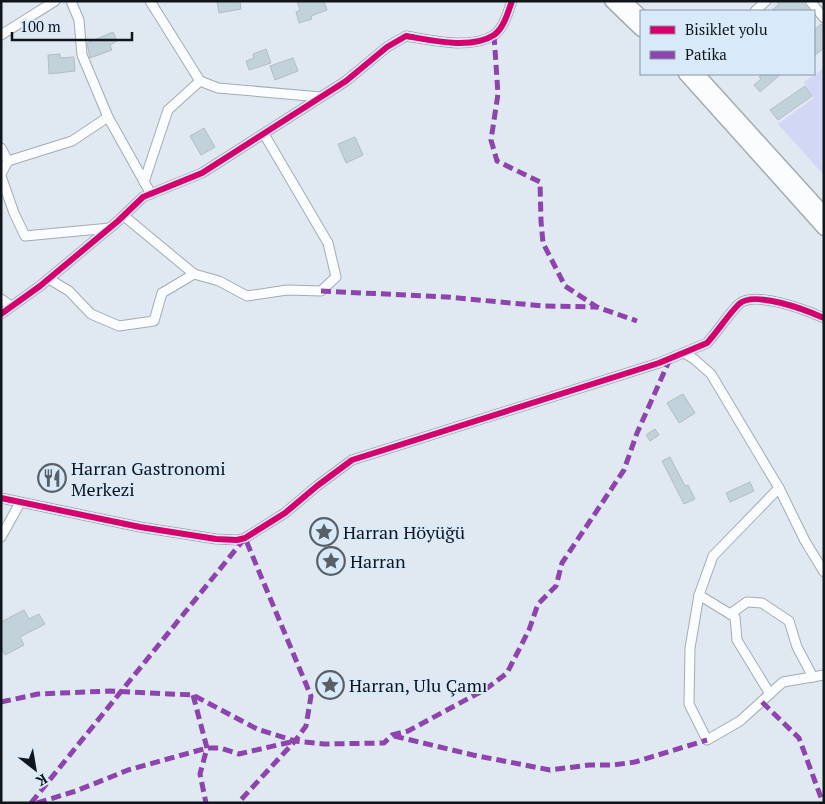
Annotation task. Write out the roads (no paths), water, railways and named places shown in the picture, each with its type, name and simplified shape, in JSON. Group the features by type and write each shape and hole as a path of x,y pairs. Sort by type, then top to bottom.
{"main road":[{"path":"611,1 640,29"},
{"path":"625,1 640,15"},
{"path":"686,75 824,229"},
{"path":"699,75 824,213"}],"street":[{"path":"1,35 55,1"},
{"path":"71,1 79,20 82,55 108,117 152,194"},
{"path":"150,1 200,81 218,88 321,98"},
{"path":"1,314 49,279 124,216 143,197 202,174 346,81 387,47 406,36 455,44 480,40 494,35 505,20 512,1"},
{"path":"756,10 766,1"},
{"path":"810,1 824,18"},
{"path":"144,182 168,110 200,81"},
{"path":"108,117 72,141 8,161 1,175 14,213 25,236 110,228"},
{"path":"124,216 194,274 219,281 247,296 287,290 321,291 336,277 328,243 264,134"},
{"path":"1,148 8,161"},
{"path":"49,279 69,291 91,314 119,326 154,321 162,293 194,274"},
{"path":"1,299 11,306"},
{"path":"1,498 140,527 216,539 244,538 285,513 352,460 650,366 684,353 706,343 739,304 746,299 759,299 793,306 824,318"},
{"path":"684,353 711,374 779,488 805,541 824,572"},
{"path":"779,488 713,556 699,595 690,648 689,704 707,740 740,721 783,682 824,675"},
{"path":"1,537 20,503"},
{"path":"699,595 735,617 737,640 770,694"},
{"path":"730,614 747,602 762,603 789,621 797,647 813,677"}],"place":[{"name":"Harran Gastronomi Merkezi","path":"52,478"},
{"name":"Harran Höyüğü","path":"324,532"},
{"name":"Harran","path":"331,561"},
{"name":"Harran, Ulu Çamı","path":"330,685"}]}
